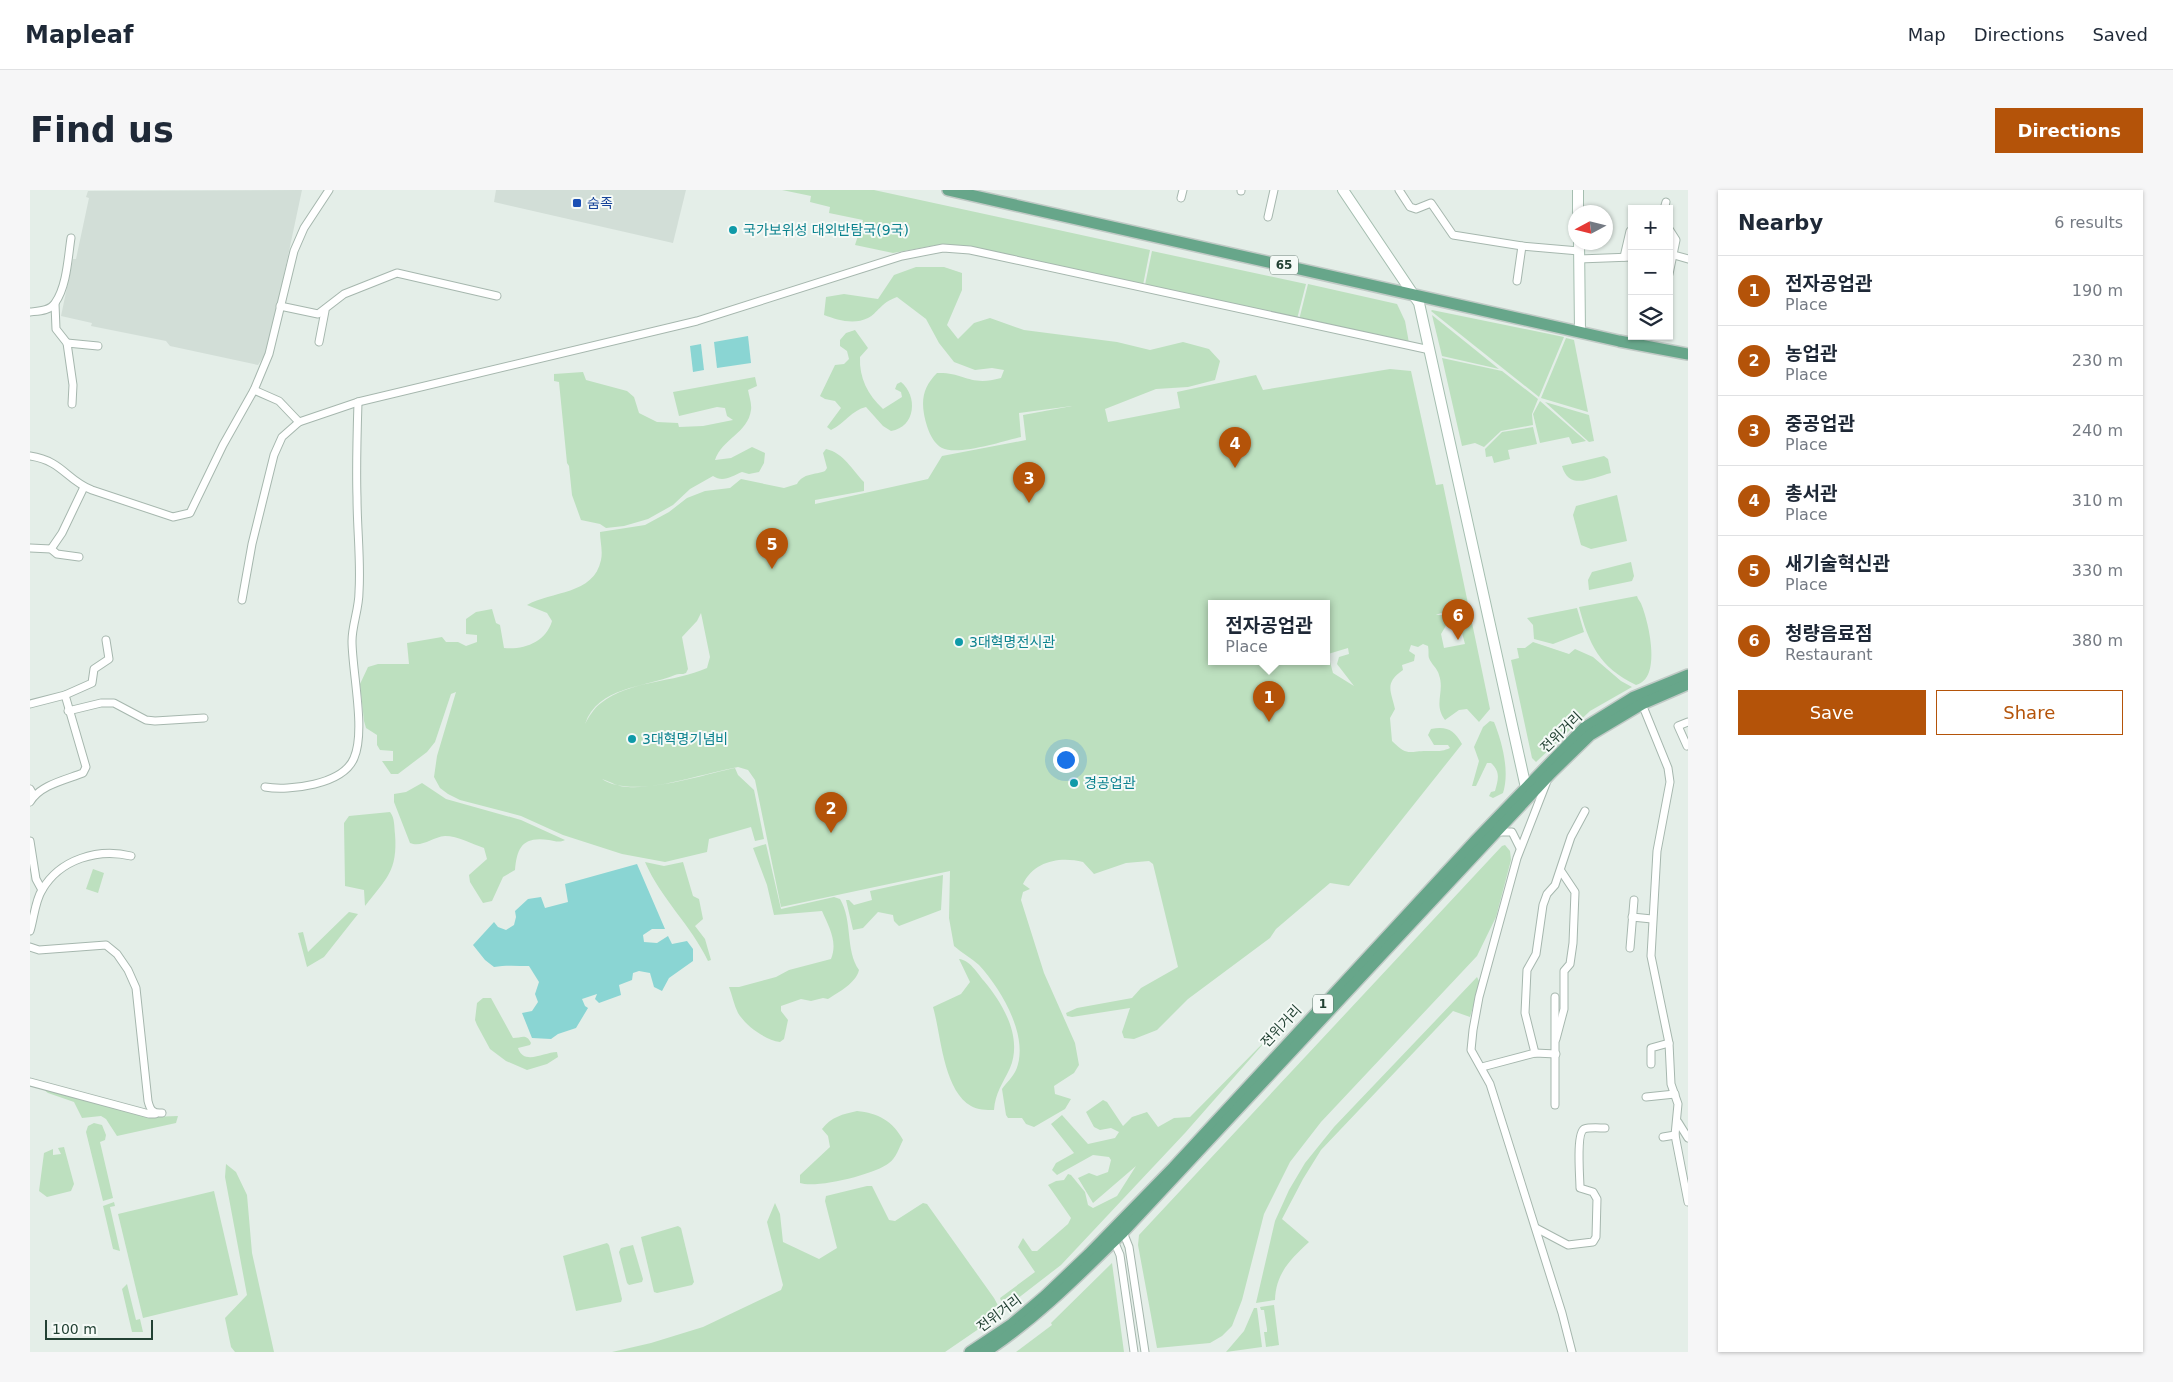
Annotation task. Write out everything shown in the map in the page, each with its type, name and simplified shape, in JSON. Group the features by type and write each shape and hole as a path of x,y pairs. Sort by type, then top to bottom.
{"main road":[{"name":"65","path":"948,190 990,195 1414,294 1688,354"},
{"name":"전위거리","path":"970,1352 1012,1324 1046,1296 1089,1254 1526,788 1591,723 1634,697 1688,675"},
{"name":"전위거리","path":"985,1352 1016,1331 1052,1301 1123,1232 1551,774 1590,736 1642,704 1688,684"}],"street":[{"path":"30,456 54,462 84,487 173,517 190,513 223,445 254,390 269,354 294,251 304,228 329,190"},
{"path":"1181,198 1183,190"},
{"path":"1268,217 1274,190"},
{"path":"1343,190 1419,302 1526,788"},
{"path":"1399,190 1410,207 1416,209 1431,204 1453,235 1522,246 1628,257"},
{"path":"1578,190 1578,205"},
{"path":"1673,235 1676,240 1673,259"},
{"path":"71,238 62,288 55,304 56,329 67,343 73,385 72,404"},
{"path":"1517,281 1522,246"},
{"path":"242,600 252,544 274,455 282,437 299,422 358,402 697,321 902,256 943,248 970,250 1430,350"},
{"path":"1579,251 1580,331"},
{"path":"1674,255 1688,259"},
{"path":"319,342 325,311 337,297 396,274 497,296"},
{"path":"30,312 44,310 55,304"},
{"path":"280,306 312,314 325,311"},
{"path":"67,343 98,346"},
{"path":"254,390 279,401 299,422"},
{"path":"265,787 283,789 309,786 332,778 350,766 355,758 358,707 352,640 360,591 356,497 358,402"},
{"path":"51,549 62,533 84,487"},
{"path":"30,548 51,549 57,554 78,557"},
{"path":"30,704 64,695 92,683 94,669 109,659 106,640"},
{"path":"31,796 83,773 86,767 64,695"},
{"path":"68,711 114,703 146,720 204,718"},
{"path":"1642,704 1668,768 1670,782 1657,851 1651,956 1669,1043 1672,1084 1678,1104 1678,1122 1675,1135 1688,1202"},
{"path":"1687,746 1678,726 1688,722"},
{"path":"1551,774 1520,848 1479,997 1472,1030 1471,1050 1490,1084 1536,1228 1572,1352"},
{"path":"1535,1053 1524,1013 1527,970 1536,954 1543,905 1561,871 1571,837 1585,811"},
{"path":"1497,832 1512,832 1520,848"},
{"path":"30,841 36,879 42,890"},
{"path":"30,931 42,890 62,868 73,860 107,853 131,856"},
{"path":"1556,1039 1564,1009 1564,971 1570,964 1573,943 1575,892 1561,871"},
{"path":"1630,948 1634,900"},
{"path":"1632,917 1652,919"},
{"path":"30,947 39,950 98,944 111,948 116,954 128,970 136,988 148,1100 150,1110 159,1114 149,1114 30,1082"},
{"path":"1555,997 1555,1105"},
{"path":"1651,1064 1651,1048 1669,1043"},
{"path":"1482,1067 1535,1053 1556,1054"},
{"path":"1646,1097 1675,1094"},
{"path":"1678,1122 1688,1138"},
{"path":"1536,1228 1568,1245 1593,1242 1596,1237 1597,1199 1593,1192 1580,1188 1579,1142 1581,1133 1584,1130 1604,1128"},
{"path":"1663,1137 1675,1135"},
{"path":"1123,1232 1130,1247 1145,1352"},
{"path":"1114,1241 1120,1256 1134,1352"}],"shaded area":[{"path":"302,190 268,350 258,365 170,346 166,341 91,326 92,323 61,316 73,259 76,259 89,198 86,197 88,191"},
{"path":"496,190 686,190 673,243 494,202"}],"green space":[{"path":"782,190 874,190 1150,250 1143,285 958,245 937,245 893,253 855,245 863,220 829,213 830,207 810,202 811,196"},
{"path":"1152,251 1306,284 1297,319 1145,285"},
{"name":"3대혁명전시관","path":"916,267 944,267 962,273 962,290 947,325 958,339 974,323 990,318 1024,330 1117,342 1150,350 1183,342 1209,349 1220,361 1215,380 1188,387 1156,389 1105,409 1108,422 1180,408 1177,392 1256,375 1263,390 1390,369 1411,371 1436,485 1443,484 1490,709 1479,722 1467,709 1459,710 1445,720 1439,703 1440,681 1438,673 1429,658 1428,646 1423,644 1418,647 1411,645 1409,651 1415,655 1414,661 1402,665 1403,670 1393,679 1390,688 1395,709 1390,718 1392,741 1402,750 1410,752 1444,750 1450,748 1448,745 1434,745 1428,735 1431,729 1441,728 1453,732 1462,744 1349,886 1330,883 1276,929 1270,938 1188,999 1157,1030 1134,1039 1124,1038 1122,1032 1130,1008 1072,1017 1067,1016 1066,1013 1077,1008 1132,998 1141,988 1178,967 1153,864 1149,861 1126,863 1094,874 1083,862 1057,860 1041,865 1034,870 1023,884 1030,889 1023,892 1021,900 1044,973 1075,1043 1079,1065 1074,1073 1054,1086 1055,1094 1071,1099 1065,1109 1034,1127 1026,1124 1022,1118 1008,1118 1006,1115 1002,1089 1016,1070 1019,1057 1019,1043 1016,1029 1011,1014 996,987 979,965 954,946 949,918 950,871 781,907 755,780 748,770 738,767 659,785 686,780 735,768 738,775 754,790 764,839 755,841 751,827 709,839 707,852 665,862 622,854 563,835 521,816 460,800 440,788 434,777 437,756 456,692 451,694 435,742 427,752 398,774 391,774 382,761 393,761 393,751 380,750 377,745 377,735 366,728 360,684 368,667 378,664 409,664 407,643 442,637 446,642 458,642 466,646 477,642 477,635 466,634 466,619 476,612 492,609 496,623 500,625 504,648 519,648 533,643 545,634 552,621 547,613 527,605 581,586 590,580 597,571 601,560 600,532 645,525 669,512 687,498 705,491 730,488 741,479 784,488 797,484 806,476 825,471 827,468 823,453 826,449 838,454 847,462 864,482 864,491 815,500 815,504 928,479 942,456 1026,440 1023,415 1072,406 1019,413 1021,437 959,450 949,450 938,445 932,438 928,428 923,402 927,387 937,373 946,373 981,381 1001,378 1004,370 992,368 975,370 954,362 939,343 926,319 897,297 863,320 840,320 824,315 826,297 844,294 878,299 894,275","holes":["701,613 710,657 707,668 681,677 625,690 601,703 591,713 585,724 591,712 600,702 611,695 623,690 676,674 686,673 688,669 682,637 697,621","1441,613 1445,615 1449,623 1453,622 1456,634 1462,633 1465,644 1444,648 1441,634 1447,624 1444,615 1436,615"]},
{"path":"1308,284 1397,304 1405,321 1409,343 1299,320"},
{"path":"1431,311 1564,337 1539,397"},
{"path":"1432,315 1499,369 1442,356"},
{"path":"855,330 868,348 860,357 861,372 869,392 878,404 883,409 902,397 901,392 895,389 897,384 901,382 910,395 912,410 910,417 906,424 899,428 891,431 883,426 866,407 857,411 831,430 827,427 841,408 835,401 820,396 835,365 844,364 849,359 847,351 840,346 840,340 846,333"},
{"path":"1566,338 1574,340 1588,412 1541,398"},
{"path":"1442,358 1502,371 1538,399 1532,414 1533,425 1501,431 1484,447 1475,443 1462,446"},
{"path":"583,372 586,380 627,391 634,397 639,413 657,422 678,423 679,427 703,426 733,420 727,416 725,408 717,407 679,416 673,392 755,377 757,386 748,390 751,403 749,418 745,425 718,453 715,460 731,458 752,447 765,453 764,463 759,472 749,474 742,472 724,479 713,476 690,489 673,505 648,519 624,526 606,528 600,524 581,520 572,495 559,382 554,381 554,374"},
{"path":"1540,401 1586,441 1572,444 1569,437 1540,443 1533,414"},
{"path":"1545,402 1589,415 1594,441 1589,442"},
{"path":"1533,427 1537,444 1508,450 1510,459 1494,463 1492,456 1486,457 1485,449 1502,432"},
{"path":"1604,456 1608,459 1611,473 1589,480 1575,481 1565,474 1562,466"},
{"path":"1617,495 1627,541 1591,549 1581,545 1573,515 1576,506"},
{"path":"1631,562 1634,576 1632,581 1589,590 1588,580 1592,572"},
{"path":"1637,596 1648,625 1651,662 1649,673 1644,681 1636,685 1613,670 1597,653 1587,632 1579,607"},
{"path":"1577,608 1584,632 1553,644 1534,639 1533,625 1527,618"},
{"path":"1533,642 1569,654 1575,649 1593,657 1621,681 1632,687 1590,711 1536,762 1532,758 1511,660 1519,658 1517,648 1525,648"},
{"path":"1490,721 1494,722 1497,730 1502,747 1506,775 1503,793 1493,798 1489,796 1491,792 1495,791 1498,776 1491,763 1487,763 1476,786 1472,786 1479,761 1474,747 1483,727"},
{"path":"422,783 446,799 521,820 565,840 559,842 540,839 523,845 518,855 515,870 503,877 492,901 483,903 470,882 469,875 487,859 484,848 450,836 440,837 419,844 410,843 394,802 394,794 406,792"},
{"path":"390,812 394,820 395,857 385,881 365,906 364,890 345,886 344,823 349,816"},
{"path":"766,844 781,909 834,897 840,899 846,917 852,954 859,970 851,983 828,999 823,998 811,1001 801,999 781,1006 781,1011 788,1020 784,1039 780,1042 756,1032 746,1023 735,1007 729,987 739,987 776,977 789,970 831,959 834,947 830,929 822,911 774,915 767,885 753,848"},
{"path":"1505,845 1510,851 1511,860 1496,917 1477,956 1321,1122 1290,1162 1264,1214 1242,1300 1232,1326 1222,1336 1210,1343 1157,1348 1138,1245 1139,1235 1502,846"},
{"path":"645,862 664,866 683,862 693,896 699,899 703,919 695,926 705,939 711,960 708,961 659,888"},
{"path":"93,869 104,873 98,893 86,889"},
{"path":"943,875 941,910 899,926 894,921 893,915 878,912 863,928 853,930 846,900 849,900 854,905 872,900 870,891"},
{"path":"349,912 358,914 324,957 307,967 298,933 303,932 308,952"},
{"path":"959,959 970,964 991,990 1004,1010 1012,1033 1013,1056 1010,1068 998,1093 994,1110 976,1108 962,1098 954,1088 944,1061 933,1007 961,994 970,982"},
{"path":"1477,977 1480,983 1470,1017 1453,1011 1321,1150 1282,1219 1309,1242 1285,1268 1278,1282 1275,1300 1256,1303 1275,1221 1289,1190 1305,1163 1334,1127"},
{"path":"483,998 491,998 513,1038 524,1037 529,1040 530,1045 518,1048 521,1053 525,1056 535,1057 557,1052 558,1057 547,1064 527,1070 506,1061 490,1049 475,1020 477,1003"},
{"path":"1272,1034 1185,1133 1061,1265 1004,1309 1000,1298 1035,1272 1018,1247 1023,1238 1032,1251 1037,1251 1068,1224 1071,1218 1048,1185 1064,1180 1068,1174 1071,1175 1085,1192 1088,1205 1093,1208 1117,1196 1136,1166 1093,1203 1078,1178 1089,1173 1097,1176 1108,1172 1111,1160 1109,1157 1093,1155 1057,1175 1052,1170 1056,1163 1074,1153 1051,1124 1062,1115 1088,1144 1115,1138 1119,1132 1111,1128 1100,1130 1094,1127 1086,1112 1103,1100 1107,1102 1123,1126 1132,1117 1147,1112 1158,1127 1174,1118 1190,1117"},
{"path":"37,1084 150,1117 178,1116 176,1123 117,1136 106,1119 101,1116 82,1118 74,1102 48,1093"},
{"path":"857,1111 884,1119 899,1133 903,1140 894,1158 882,1167 859,1176 819,1184 800,1183 800,1175 830,1147 828,1136 822,1129 833,1119"},
{"path":"94,1123 102,1125 106,1135 105,1140 100,1142 113,1198 103,1201 86,1132 88,1126"},
{"path":"64,1147 74,1184 71,1191 47,1197 39,1191 44,1153 53,1149 53,1155 61,1154 58,1148"},
{"path":"226,1164 236,1172 247,1195 252,1253 274,1352 235,1352 231,1347 225,1318 247,1295 225,1177"},
{"path":"872,1186 889,1220 895,1221 923,1203 927,1204 994,1298 1002,1313 945,1352 612,1352 651,1343 703,1327 781,1290 783,1285 767,1222 775,1203 780,1214 783,1242 819,1259 837,1248 825,1201 826,1196"},
{"path":"214,1191 238,1295 143,1318 118,1214"},
{"path":"114,1202 115,1206 110,1207 120,1251 113,1249 103,1206"},
{"path":"678,1226 681,1228 694,1282 692,1285 657,1293 654,1292 641,1237"},
{"path":"607,1243 622,1299 621,1302 576,1311 563,1256"},
{"path":"633,1245 643,1279 642,1282 629,1285 619,1252 621,1248"},
{"path":"1112,1263 1124,1352 1016,1352 1052,1325 1051,1323"},
{"path":"127,1284 136,1320 140,1319 143,1332 132,1332 122,1289"},
{"path":"1274,1305 1279,1345 1266,1347 1264,1332 1267,1332 1267,1329 1264,1310 1261,1310 1260,1307"},
{"path":"1254,1308 1257,1308 1262,1347 1226,1352 1244,1331"}],"water":[{"path":"748,336 751,363 717,368 714,342"},
{"path":"701,344 704,370 693,372 690,346"},
{"path":"637,864 665,929 652,929 643,935 644,942 657,943 668,936 672,944 687,941 693,949 693,961 669,978 662,991 654,987 650,973 639,971 633,973 632,980 619,985 621,995 599,1003 595,999 597,994 582,999 588,1008 576,1028 558,1034 551,1039 532,1038 522,1013 532,1011 538,1002 535,994 539,982 529,966 494,967 485,960 473,945 494,922 498,927 506,930 514,925 515,911 528,899 541,897 545,908 568,902 565,884"}],"place":[{"name":"숨족","path":"577,203"},
{"name":"국가보위성 대외반탐국(9국)","path":"733,230"},
{"name":"총서관","path":"1235,468"},
{"name":"중공업관","path":"1029,503"},
{"name":"새기술혁신관","path":"772,569"},
{"name":"청량음료점","path":"1458,640"},
{"name":"3대혁명전시관","path":"959,642"},
{"name":"전자공업관","path":"1269,722"},
{"name":"3대혁명기념비","path":"632,739"},
{"name":"경공업관","path":"1074,783"},
{"name":"농업관","path":"831,833"}]}
